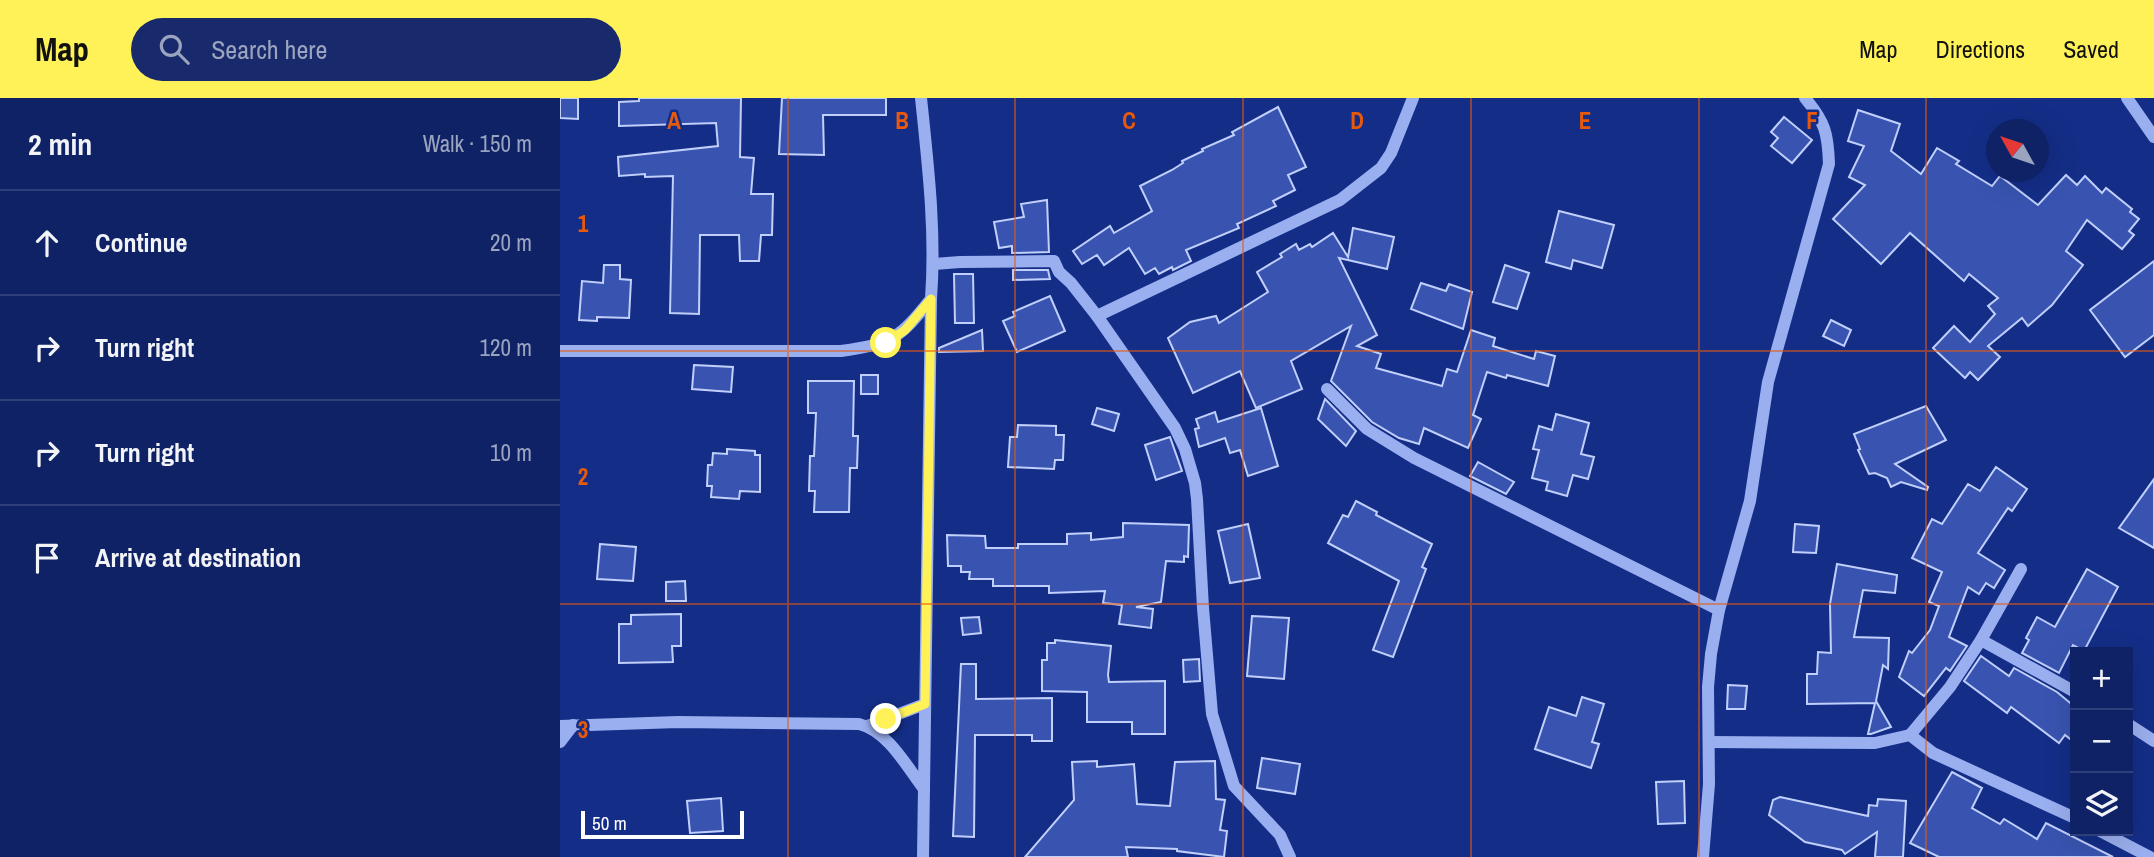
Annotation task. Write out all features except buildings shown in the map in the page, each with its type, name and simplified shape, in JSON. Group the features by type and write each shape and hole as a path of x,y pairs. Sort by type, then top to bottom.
{"street":[{"path":"921,98 932,202 934,264 931,299 923,857"},
{"path":"1097,316 1340,200 1381,168 1391,153 1413,98"},
{"path":"1703,857 1709,784 1708,687 1719,610 1750,501 1768,382 1829,164 1825,127 1820,116 1805,98"},
{"path":"2127,98 2154,137"},
{"path":"934,264 960,261 1055,261 1059,272 1097,316 1175,428 1185,449 1195,483 1202,608 1212,714 1234,786 1280,835 1290,857"},
{"path":"560,351 841,351 865,348 886,343 905,330 931,299"},
{"path":"1327,389 1367,429 1414,458 1719,610"},
{"path":"1709,743 1875,743 1910,735 1950,688 2021,569"},
{"path":"1981,640 2070,689"},
{"path":"560,742 566,725 838,722 867,726 925,704"},
{"path":"867,726 897,753 924,789"},
{"path":"2133,727 2154,741"},
{"path":"1910,735 1933,752 2070,816"},
{"path":"2110,836 2150,857"}],"route":[{"path":"886,343 905,330 931,299 925,704 886,719"}]}
